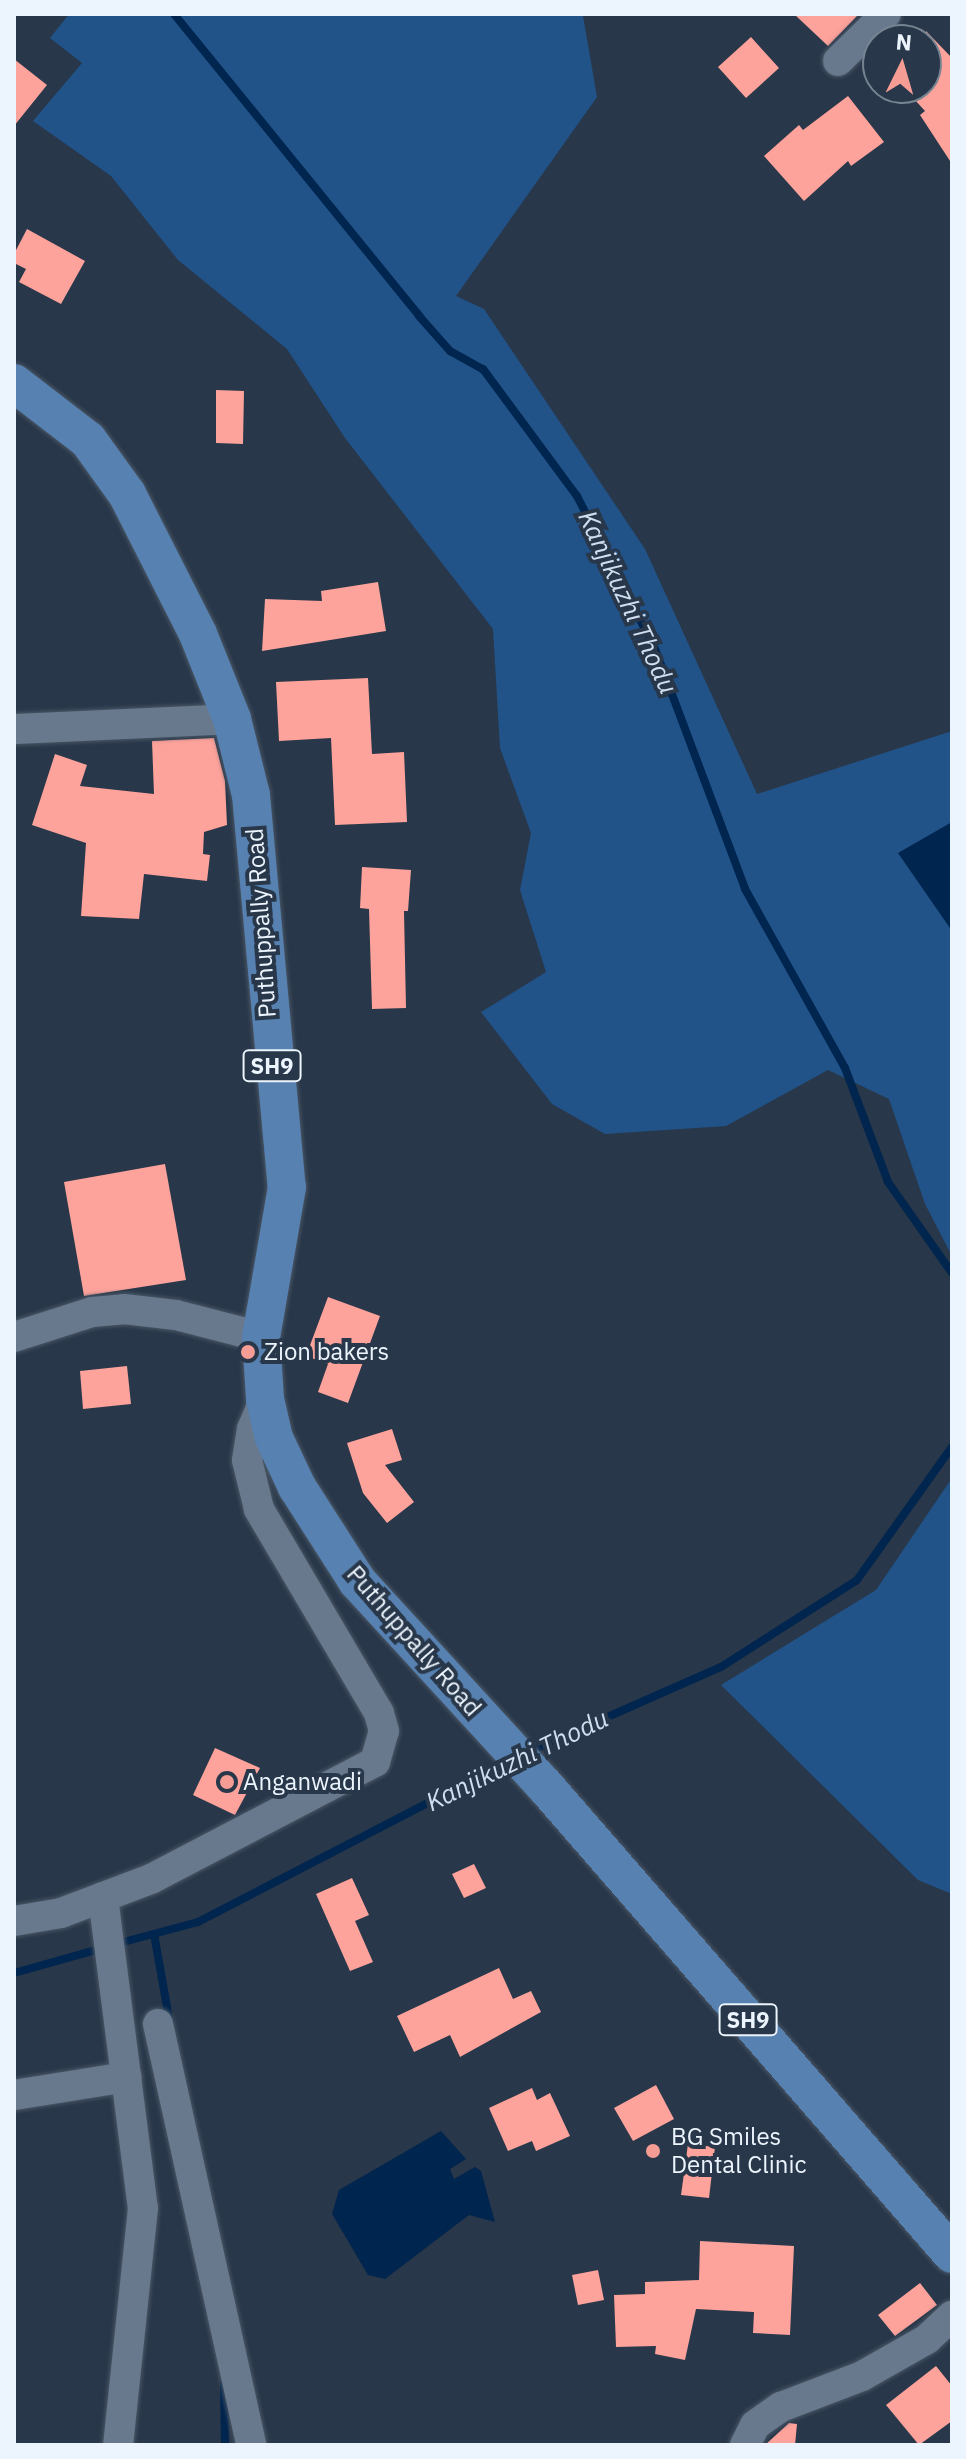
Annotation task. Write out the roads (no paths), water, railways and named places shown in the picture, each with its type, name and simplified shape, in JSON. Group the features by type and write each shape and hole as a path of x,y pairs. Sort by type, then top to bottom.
{"main road":[{"name":"Puthuppally Road","path":"14,383 88,440 127,494 198,634 232,719 251,795 287,1187 261,1337 265,1399 274,1438 297,1487 357,1581 545,1786 952,2254"}],"street":[{"path":"838,61 886,14"},
{"path":"14,729 232,719"},
{"path":"14,1337 92,1312 124,1309 164,1312 261,1337"},
{"path":"14,1921 61,1913 212,1849 375,1762 381,1748 379,1713 365,1683 279,1550 259,1509 247,1460 252,1429 265,1399"},
{"path":"103,1897 143,2208 118,2445"},
{"path":"158,2024 251,2445"},
{"path":"14,2095 127,2077"},
{"path":"745,2445 755,2425 781,2407 862,2376 927,2339 952,2316"}],"waterway":[{"name":"Kanjikuzhi Thodu","path":"174,14 419,316 450,351 483,369 577,496 655,649 745,889 845,1068 888,1182 952,1273"},
{"name":"Kanjikuzhi Thodu","path":"528,1752 721,1667 857,1580 952,1447"},
{"name":"Kanjikuzhi Thodu","path":"116,1944 198,1922 509,1761"},
{"path":"154,1934 170,2024"},
{"name":"Kanjikuzhi Thodu","path":"14,1973 103,1948"},
{"path":"224,2384 225,2445"}],"place":[{"name":"Zion bakers","path":"248,1352"},
{"name":"Anganwadi","path":"227,1782"},
{"name":"BG Smiles Dental Clinic","path":"653,2151"}]}
